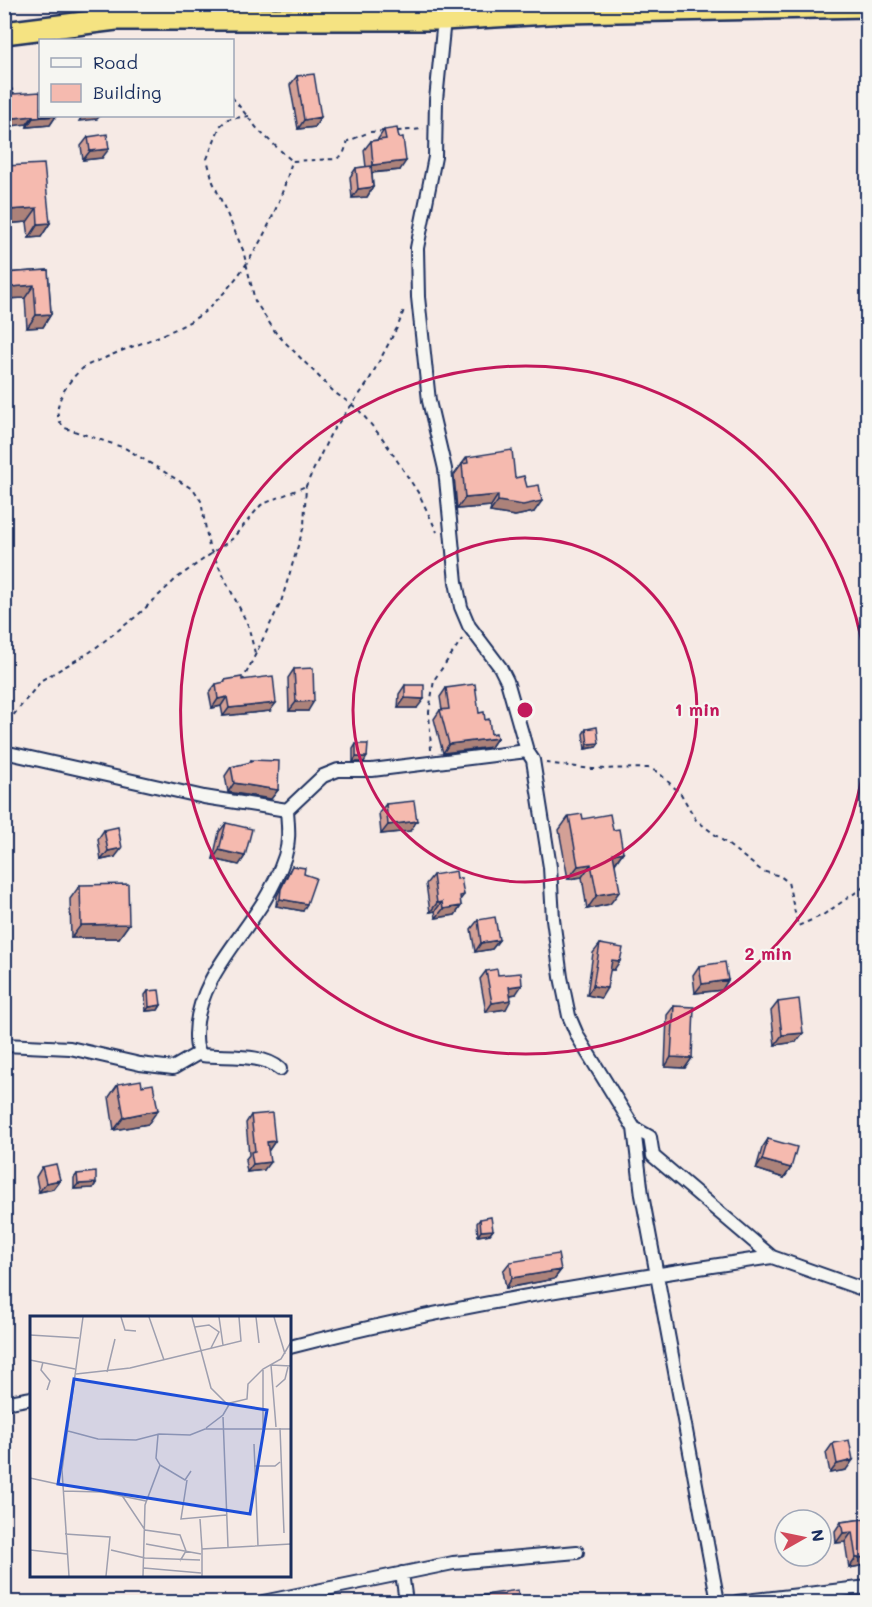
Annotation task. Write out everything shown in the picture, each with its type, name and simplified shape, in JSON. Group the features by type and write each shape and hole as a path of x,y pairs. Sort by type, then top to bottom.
{"highway":[{"path":"4,33 116,19 444,19 566,12 857,5"}],"street":[{"path":"444,19 435,156 417,248 417,281 430,410 445,469 456,582 466,619 507,681 530,755 550,867 553,919 569,1016 578,1037 634,1128 642,1195 718,1602"},
{"path":"4,752 204,797 287,810"},
{"path":"287,810 329,773 433,760 530,755"},
{"path":"199,1053 196,1032 200,1006 230,949 264,901 285,856 289,838 287,810"},
{"path":"4,1045 70,1048 140,1064 173,1068 199,1053 272,1062 280,1069"},
{"path":"634,1128 650,1137 653,1156 674,1176 772,1257 866,1287"},
{"path":"291,1347 340,1334 522,1297 772,1257"},
{"path":"4,1403 30,1398"},
{"path":"263,1602 453,1563 577,1552"},
{"path":"402,1573 406,1602"},
{"path":"737,1602 759,1602 867,1587"}],"path":[{"path":"234,99 259,131 292,161 336,159 343,155 348,141 370,132 425,129 435,132"},
{"path":"249,116 228,119 220,126 207,159 213,182 247,264 255,301 276,333 383,439 419,494 439,538"},
{"path":"255,653 248,625 206,539 201,501 194,490 125,448 65,428 60,422 58,407 61,396 82,368 197,318 210,307 247,264 266,235 292,161"},
{"path":"241,685 281,602 304,520 306,486 331,433 383,353 405,305"},
{"path":"4,730 42,680 90,652 138,615 177,578 213,555 237,535 261,505 306,486"},
{"path":"433,760 429,712 434,680 457,651 462,640 466,619"},
{"path":"530,755 565,767 648,768 658,772 681,794 696,820 762,871 780,876 788,882 798,926 823,915 867,884"}],"building":[{"path":"314,74 321,117 304,120 297,76"},
{"path":"12,89 13,94 39,92 39,117 44,117 4,119 4,90"},
{"path":"397,128 399,138 403,137 406,161 373,165 371,141 386,139 384,130"},
{"path":"107,134 109,149 90,151 88,137"},
{"path":"44,164 50,223 38,224 37,208 8,210 5,166"},
{"path":"371,166 373,187 358,189 356,168"},
{"path":"48,270 51,314 36,315 34,285 11,287 11,281 4,282 4,273"},
{"path":"512,450 515,478 524,476 527,487 539,485 542,501 523,505 498,501 498,495 465,498 462,464 468,463 467,457"},
{"path":"313,668 314,701 296,702 294,669"},
{"path":"273,676 276,703 229,708 227,697 218,699 216,684 225,682 225,680"},
{"path":"475,684 479,713 484,712 485,720 489,719 491,734 496,733 497,738 449,744 440,710 449,709 446,688"},
{"path":"405,685 424,685 424,699 405,698"},
{"path":"597,727 599,743 588,744 586,729"},
{"path":"356,744 368,744 367,757 356,757"},
{"path":"251,760 279,761 278,790 234,783 231,767 251,762"},
{"path":"414,801 417,821 388,825 386,804"},
{"path":"582,814 583,819 610,814 613,830 619,829 623,852 613,854 620,891 597,895 591,864 578,866 569,816"},
{"path":"226,823 252,829 245,856 219,850"},
{"path":"118,827 122,848 108,851 104,830"},
{"path":"292,866 305,868 304,874 316,878 307,904 280,899 281,889"},
{"path":"456,871 457,879 461,878 464,895 460,896 461,906 443,909 442,902 437,903 433,875"},
{"path":"128,884 129,924 81,925 80,885"},
{"path":"495,917 499,940 481,943 478,920"},
{"path":"600,944 623,948 620,961 612,960 607,988 593,986"},
{"path":"725,962 728,980 702,984 699,966"},
{"path":"497,969 498,975 521,973 522,985 509,987 511,1000 492,1003 486,971"},
{"path":"159,990 161,1005 149,1007 148,991"},
{"path":"799,999 803,1033 782,1035 778,1002"},
{"path":"674,1006 694,1007 692,1058 671,1057"},
{"path":"141,1080 142,1086 153,1084 158,1110 124,1117 118,1084"},
{"path":"272,1113 275,1141 267,1142 270,1162 253,1164 251,1152 255,1151 251,1115"},
{"path":"768,1139 797,1147 791,1168 762,1160"},
{"path":"56,1164 60,1180 46,1183 42,1167"},
{"path":"96,1172 96,1183 78,1184 77,1174"},
{"path":"491,1217 493,1230 481,1231 480,1219"},
{"path":"558,1254 561,1270 512,1278 510,1262"},
{"path":"849,1440 853,1460 837,1464 833,1443"},
{"path":"864,1519 867,1557 856,1558 852,1532 843,1533 841,1522"},
{"path":"518,1590 520,1602 479,1602 478,1596"}]}
